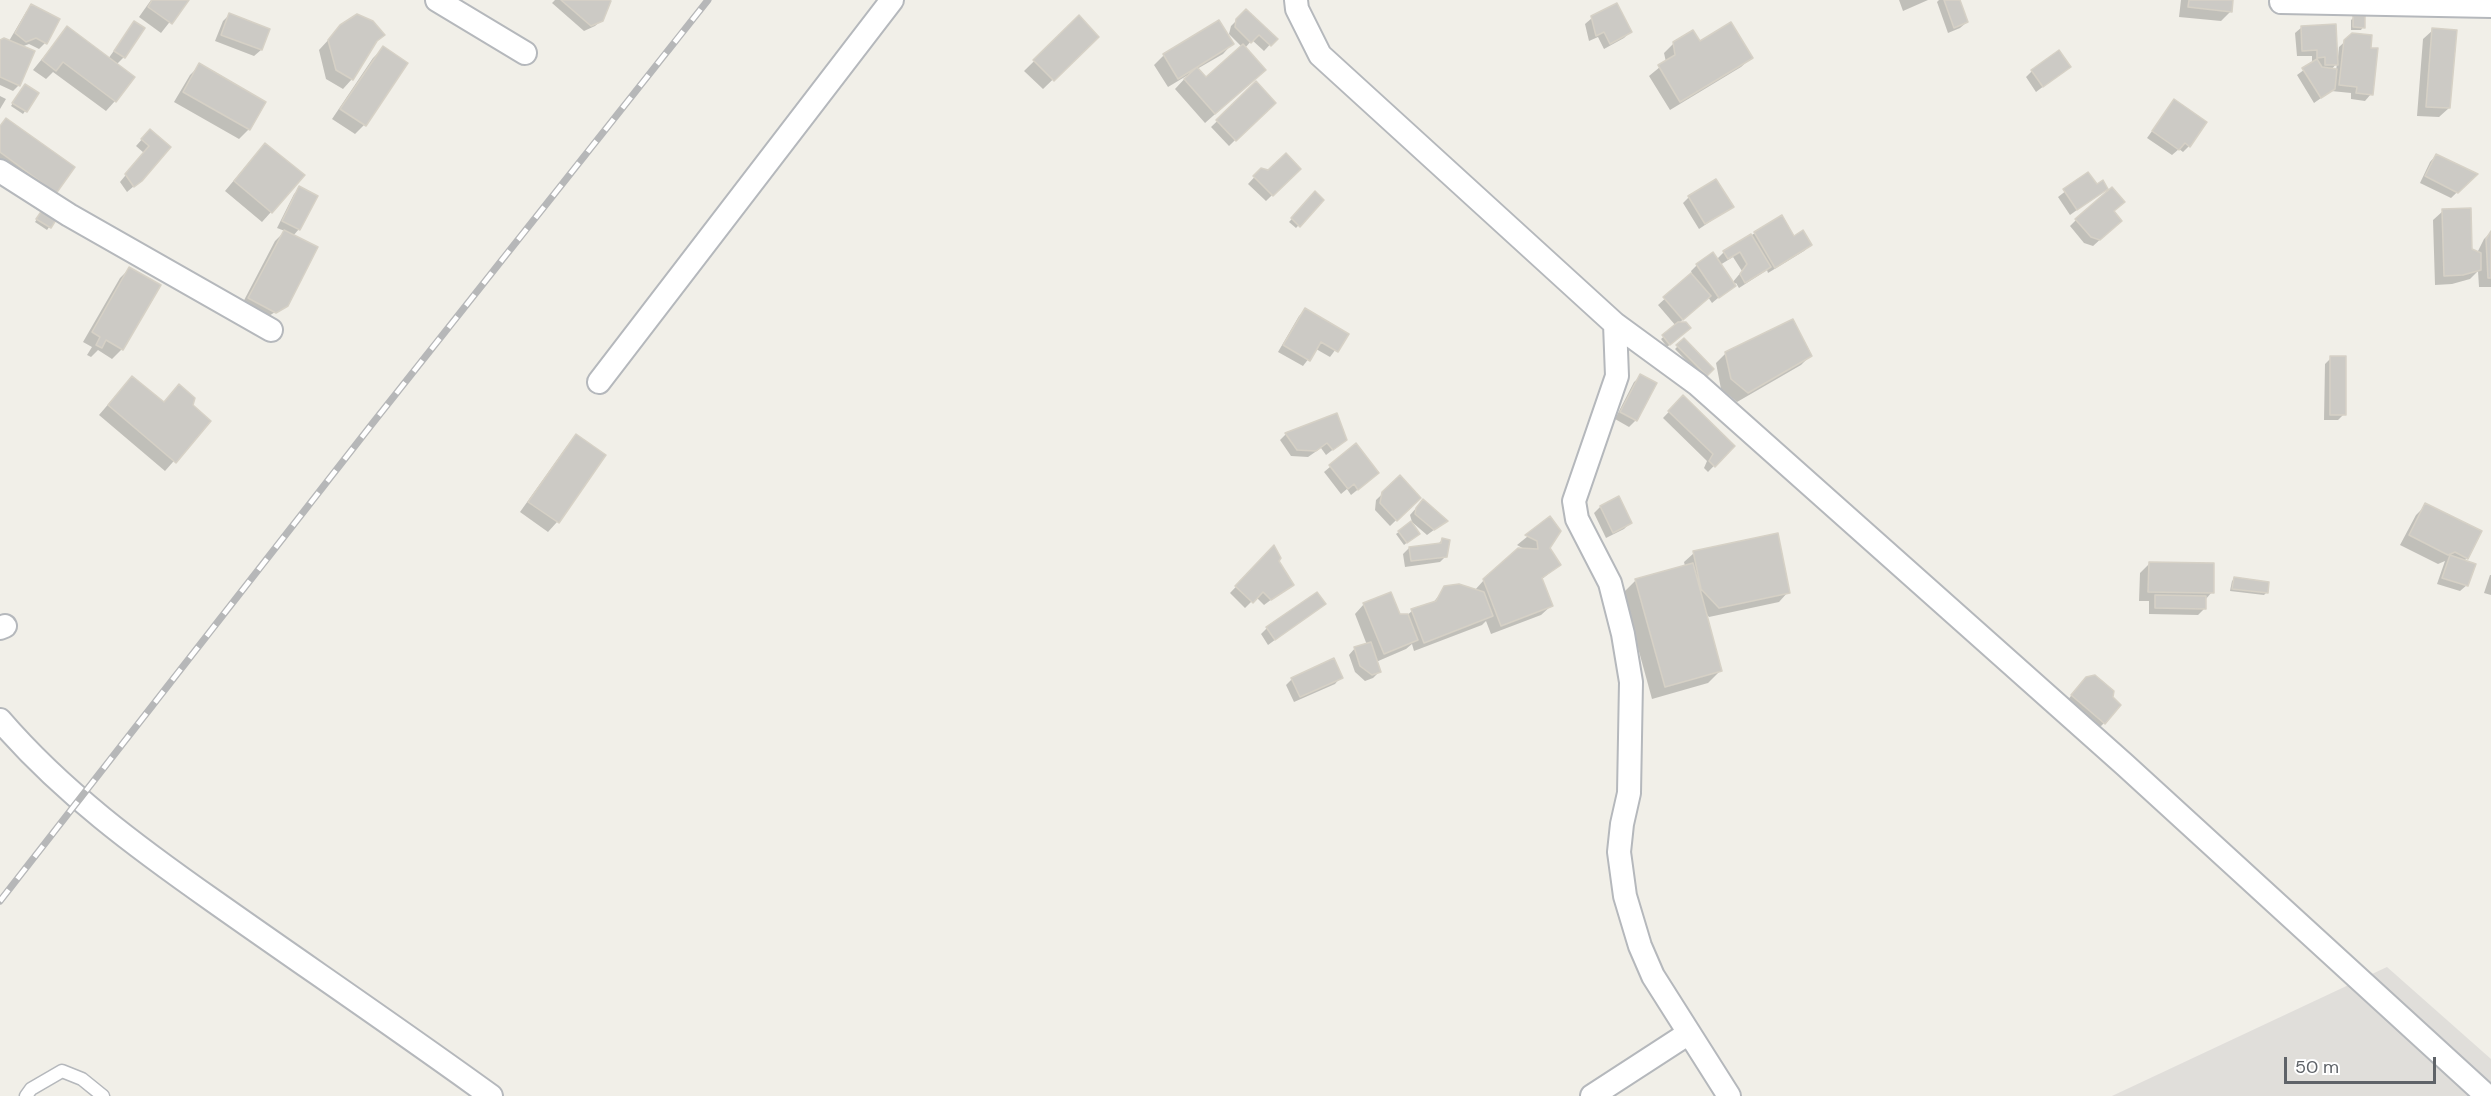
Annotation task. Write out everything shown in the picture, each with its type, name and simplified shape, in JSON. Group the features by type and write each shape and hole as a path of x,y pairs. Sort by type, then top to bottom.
{"street":[{"path":"437,0 525,53"},
{"path":"599,382 892,0"},
{"path":"1296,0 1320,55 1615,324 1697,384 2125,765 2487,1096"},
{"path":"2281,2 2491,6"},
{"path":"0,171 69,214 271,330"},
{"path":"1615,324 1617,375 1574,501 1577,519 1610,583 1623,634 1631,682 1629,793 1619,852 1625,896 1640,946 1653,976 1729,1096"},
{"path":"0,720 23,747 79,800 142,850 491,1096"},
{"path":"1592,1096 1689,1033"}],"lane":[{"path":"26,1096 31,1089 63,1071 82,1079 103,1096"}],"shaded area":[{"path":"2387,967 2491,1059 2491,1096 2112,1096"}],"building":[{"path":"152,0 189,0 172,24 148,7"},
{"path":"561,0 611,1 603,21 591,26"},
{"path":"1944,0 1960,0 1968,22 1954,28"},
{"path":"2189,0 2233,0 2232,12 2188,7"},
{"path":"1617,3 1632,32 1610,44 1604,32 1596,36 1591,16"},
{"path":"31,4 60,19 47,44 36,38 26,42 15,33"},
{"path":"1246,9 1278,39 1271,46 1259,35 1251,43 1235,27 1236,19"},
{"path":"229,13 270,29 262,50 221,35"},
{"path":"357,14 373,21 385,35 377,41 353,80 336,70 328,40 340,25"},
{"path":"1079,15 1099,37 1054,81 1033,60"},
{"path":"2353,16 2365,16 2365,28 2353,27"},
{"path":"1219,20 1234,44 1178,79 1163,54"},
{"path":"134,21 145,28 125,58 114,51"},
{"path":"1731,22 1753,58 1680,102 1658,65 1675,55 1673,42 1693,30 1700,41"},
{"path":"2336,24 2338,65 2325,65 2325,57 2317,58 2317,50 2302,51 2301,26"},
{"path":"67,26 135,77 116,102 63,62 56,71 42,60"},
{"path":"2432,28 2457,30 2450,108 2426,107"},
{"path":"2352,33 2372,35 2371,48 2378,48 2373,95 2356,93 2357,87 2339,85 2344,40"},
{"path":"4,38 35,51 20,86 0,77 0,40"},
{"path":"1243,44 1266,70 1215,114 1184,79 1197,67 1206,77"},
{"path":"383,46 408,63 366,126 340,109"},
{"path":"2059,50 2071,67 2043,87 2031,70"},
{"path":"2317,59 2322,67 2337,69 2335,89 2321,98 2302,68"},
{"path":"199,63 266,102 250,130 183,92"},
{"path":"1256,81 1276,103 1236,141 1216,120"},
{"path":"25,84 39,93 27,112 12,103"},
{"path":"2174,99 2207,122 2190,147 2185,143 2179,150 2152,131"},
{"path":"6,118 75,167 50,202 38,194 45,185 0,152 0,126"},
{"path":"150,129 171,147 134,187 125,174 149,146 141,139"},
{"path":"265,143 305,175 272,213 234,181"},
{"path":"1286,153 1301,169 1273,196 1253,176 1261,168 1268,170"},
{"path":"2436,154 2478,174 2458,193 2425,176"},
{"path":"2088,172 2097,184 2103,180 2108,189 2077,210 2063,189"},
{"path":"1716,179 1734,207 1705,224 1688,196"},
{"path":"299,186 318,196 300,230 282,221"},
{"path":"2112,187 2125,202 2114,211 2122,221 2100,240 2091,237 2075,219"},
{"path":"1315,191 1324,200 1300,227 1291,218"},
{"path":"45,206 59,215 51,228 36,219"},
{"path":"2471,208 2472,249 2481,253 2481,270 2463,275 2444,276 2442,209"},
{"path":"1782,215 1794,236 1803,230 1812,245 1775,268 1754,232"},
{"path":"284,230 318,247 288,306 276,313 248,298"},
{"path":"2491,231 2491,278 2488,278 2486,239"},
{"path":"1751,234 1771,267 1745,283 1740,274 1747,264 1740,252 1728,259 1723,251"},
{"path":"1713,252 1736,286 1719,298 1696,264"},
{"path":"129,267 161,285 123,350 106,340 102,348 96,345 100,337 92,332"},
{"path":"1691,273 1711,296 1683,320 1663,297"},
{"path":"1305,308 1349,334 1338,352 1321,342 1310,361 1283,345"},
{"path":"1793,319 1812,356 1748,393 1731,379 1725,352"},
{"path":"1678,322 1686,322 1691,328 1670,345 1662,335"},
{"path":"1684,338 1714,369 1707,376 1676,345"},
{"path":"2330,356 2346,356 2346,415 2330,415"},
{"path":"1640,374 1657,383 1637,421 1620,412"},
{"path":"132,376 164,402 179,384 195,398 193,405 211,421 176,463 108,405"},
{"path":"1683,395 1735,446 1715,467 1709,461 1713,454 1668,411"},
{"path":"1337,413 1347,440 1333,450 1327,443 1316,451 1297,450 1285,433"},
{"path":"576,434 606,455 559,523 528,502"},
{"path":"1356,443 1379,473 1358,490 1354,484 1348,489 1329,465"},
{"path":"1400,475 1421,498 1397,521 1380,503 1382,492"},
{"path":"1619,496 1632,523 1613,533 1600,506"},
{"path":"1423,499 1448,521 1434,530 1415,514 1416,508"},
{"path":"2425,503 2482,531 2468,559 2455,552 2448,555 2409,535"},
{"path":"1550,516 1561,531 1550,548 1561,565 1542,578 1553,606 1501,626 1483,579 1518,548 1538,549 1537,541 1525,535"},
{"path":"1411,521 1420,534 1407,543 1398,531"},
{"path":"1778,533 1790,593 1719,608 1701,589 1693,551"},
{"path":"1442,538 1450,540 1447,557 1411,561 1409,547 1441,543"},
{"path":"1274,545 1281,558 1279,561 1294,585 1271,600 1263,592 1253,603 1235,586"},
{"path":"2450,555 2476,564 2468,586 2442,578"},
{"path":"2149,562 2214,563 2214,593 2148,592"},
{"path":"1693,563 1722,671 1665,687 1635,579"},
{"path":"2234,577 2269,582 2268,593 2232,589"},
{"path":"1459,584 1484,592 1493,616 1424,643 1411,609 1436,601 1444,586"},
{"path":"1317,592 1326,604 1275,640 1266,627"},
{"path":"1391,592 1400,614 1408,614 1418,640 1384,654 1363,603"},
{"path":"2155,595 2206,596 2206,609 2155,608"},
{"path":"1371,642 1381,672 1372,675 1360,666 1354,647"},
{"path":"1334,658 1343,678 1300,697 1291,678"},
{"path":"2095,675 2114,691 2113,697 2121,705 2105,724 2071,695 2086,677"}],"railway":[{"path":"0,901 372,424 708,0"}]}
